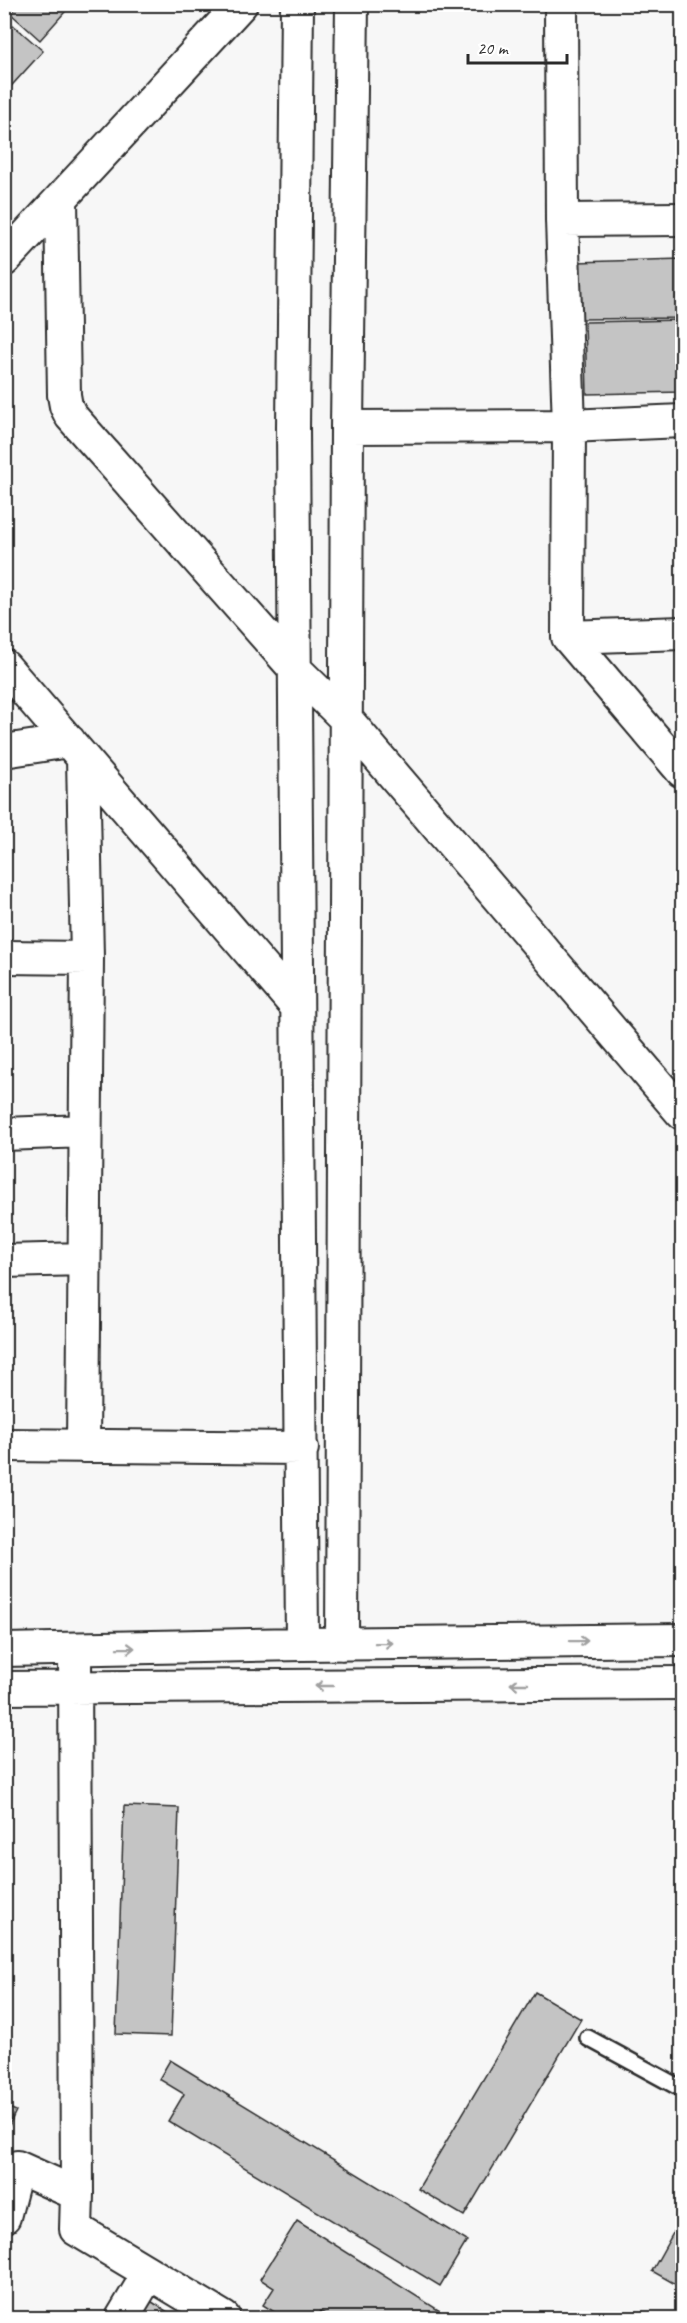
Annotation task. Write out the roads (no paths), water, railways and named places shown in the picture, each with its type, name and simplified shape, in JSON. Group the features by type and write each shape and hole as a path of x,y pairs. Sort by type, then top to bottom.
{"street":[{"path":"4,260 241,4"},
{"path":"297,4 293,429 302,1644"},
{"path":"342,1644 347,427 352,4"},
{"path":"561,4 562,220 568,426 568,637 682,771"},
{"path":"61,199 64,395 70,416 295,669 346,719 682,1113"},
{"path":"562,220 682,219"},
{"path":"347,427 568,426 682,422"},
{"path":"568,637 682,633"},
{"path":"4,666 297,1007"},
{"path":"4,751 76,750"},
{"path":"76,750 87,958 82,1446"},
{"path":"4,957 87,958"},
{"path":"4,1134 85,1131"},
{"path":"4,1261 84,1259"},
{"path":"4,1445 302,1448"},
{"path":"4,1650 682,1640"},
{"path":"75,1649 76,2229 224,2319"},
{"path":"4,1688 682,1683"},
{"path":"4,2217 17,2167 77,2194"},
{"path":"122,2319 149,2273"}],"lane":[{"path":"588,2038 682,2089"}]}
